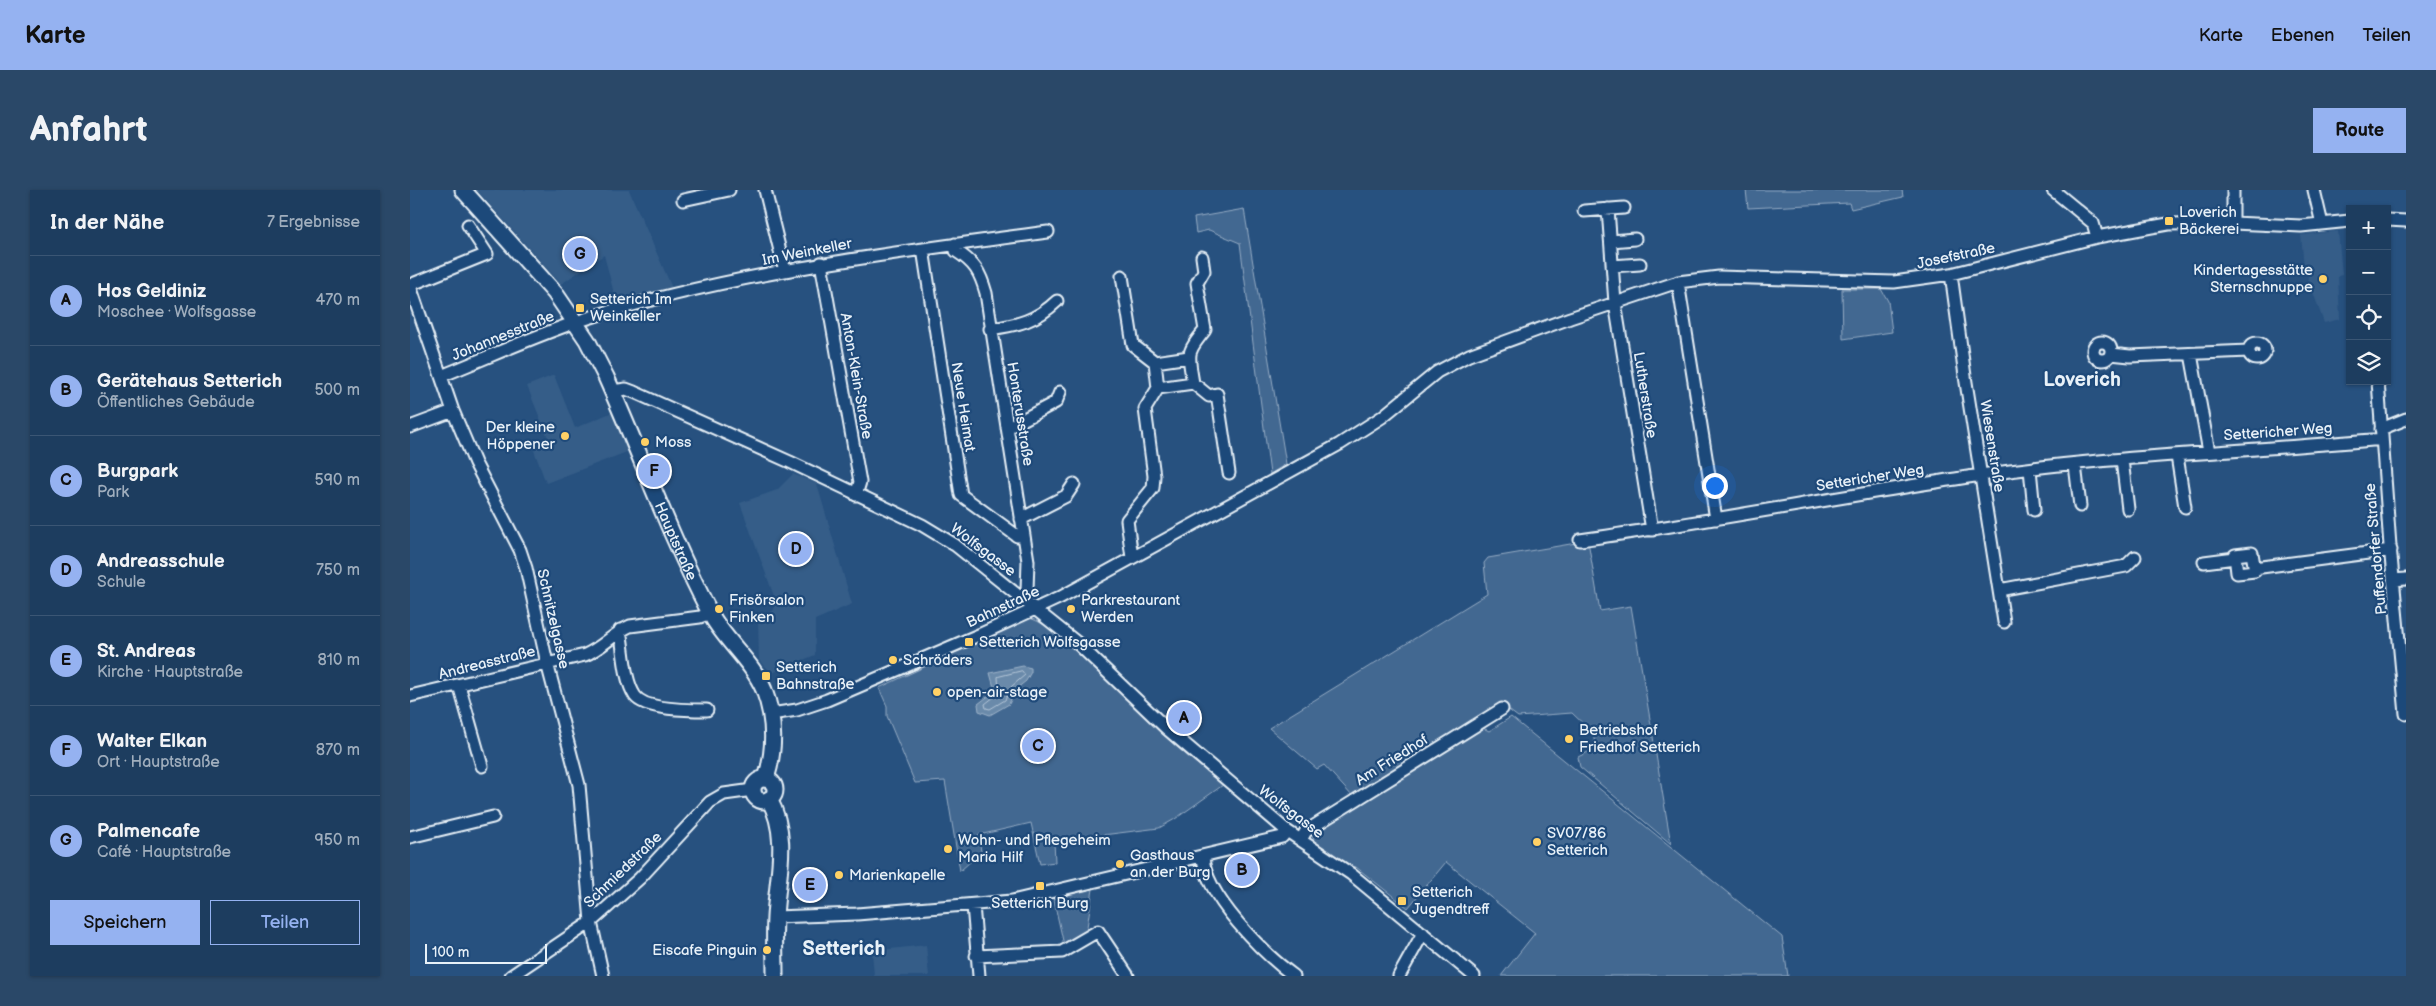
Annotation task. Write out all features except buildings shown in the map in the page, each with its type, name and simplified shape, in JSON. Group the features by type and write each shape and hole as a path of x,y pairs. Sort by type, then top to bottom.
{"main road":[{"name":"Hauptstraße","path":"463,190 555,293 576,323 615,396 679,548 710,613 758,680 770,714 773,743 772,760 766,779"},
{"path":"766,779 772,782 775,788 774,795 769,799 758,799 753,790 756,783 766,779"},
{"path":"769,799 778,817 782,854 775,917 775,976"}],"street":[{"path":"682,200 729,190"},
{"path":"765,190 785,271"},
{"path":"2053,190 2093,223 2097,236"},
{"path":"2233,190 2233,223"},
{"path":"2314,190 2322,224"},
{"path":"1584,211 1624,208"},
{"name":"Lutherstraße","path":"1608,209 1614,303 1652,530"},
{"path":"2391,220 2406,221"},
{"name":"Josefstraße","path":"1237,500 1361,432 1411,391 1448,365 1469,355 1570,318 1678,282 1719,277 1886,282 1951,274 2097,236 2168,224 2233,223 2301,226 2346,221"},
{"name":"Schnitzelgasse","path":"468,225 486,254 410,286 453,411 475,463 520,550 582,799 591,922 603,976"},
{"name":"Im Weinkeller","path":"576,323 688,292 821,263 1048,232"},
{"path":"1611,241 1635,239"},
{"name":"Honterusstraße","path":"955,244 956,250 970,260 981,276 986,293 990,329 1028,561 1027,590 1023,598"},
{"name":"Neue Heimat","path":"923,249 961,495 1017,536 1024,535"},
{"path":"1202,257 1204,271 1197,283 1205,330 1190,349 1189,357 1193,383 1209,396 1217,394 1229,473"},
{"name":"Anton-Klein-Straße","path":"821,263 860,482 856,495"},
{"path":"1612,266 1640,264"},
{"name":"Wiesenstraße","path":"1951,274 1965,376 2004,622"},
{"path":"1122,276 1132,345 1155,362 1189,357"},
{"path":"1678,282 1716,519"},
{"path":"990,329 1020,324 1045,312 1057,301"},
{"name":"Johannesstraße","path":"441,376 576,323"},
{"path":"2110,354 2130,356 2249,351"},
{"path":"2191,354 2209,452"},
{"path":"1132,558 1127,520 1153,488 1154,476 1145,409 1158,388 1155,362"},
{"path":"1158,388 1193,383"},
{"name":"Puffendorfer Straße","path":"2378,385 2393,580 2406,714"},
{"name":"Wolfsgasse","path":"615,396 626,389 634,392 781,458 922,526 955,545 1075,641 1166,728 1287,831 1351,874 1474,976"},
{"path":"1007,428 1056,402 1060,392"},
{"path":"410,427 453,411"},
{"name":"Settericher Weg","path":"1580,540 1652,530 1982,475 2075,464 2209,452 2293,447 2382,434 2406,419"},
{"path":"2177,456 2185,506"},
{"path":"2122,460 2128,509"},
{"path":"2075,464 2080,506"},
{"path":"2030,469 2034,510"},
{"path":"1021,519 1066,496 1074,484"},
{"name":"Bahnstraße","path":"770,714 796,710 827,700 1036,609 1237,500"},
{"path":"2204,562 2235,558 2237,573 2255,571 2254,568 2391,550"},
{"path":"1999,590 2126,566 2136,557"},
{"path":"2393,580 2406,579"},
{"name":"Andreasstraße","path":"410,696 593,652 620,630 630,626 700,617 710,613"},
{"path":"620,630 630,685 636,697 645,703 663,707 707,710"},
{"path":"459,685 482,766"},
{"name":"Am Friedhof","path":"1301,840 1306,831 1502,709"},
{"name":"Schmiedstraße","path":"511,976 591,922 640,878 710,802 724,794 753,790"},
{"path":"410,837 492,817"},
{"path":"775,917 857,914 973,906 1012,901 1282,837 1287,831"},
{"path":"1203,856 1203,867 1212,885 1244,930 1260,948 1294,976"},
{"path":"973,906 979,976"},
{"path":"976,956 1062,952 1098,931 1128,976"},
{"path":"1399,976 1423,933"}],"shaded area":[{"path":"477,190 629,190 673,290 617,305 604,255 561,284"},
{"path":"1746,190 1902,190 1903,197 1851,209 1849,203 1748,208"},
{"path":"1244,209 1286,464 1270,474 1240,243 1209,230 1196,233 1194,218"},
{"name":"Kindertagesstätte Sternschnuppe","path":"2338,231 2342,275 2338,276 2340,319 2324,323 2304,267 2301,235"},
{"path":"1842,289 1881,289 1888,301 1892,332 1843,339"},
{"path":"554,375 575,428 615,411 632,450 546,483 532,445 548,438 527,386"},
{"path":"793,474 817,484 852,604 815,620 815,655 772,673 759,660 758,618 774,610 774,596 740,503 777,490"},
{"path":"1588,541 1600,611 1631,606 1671,844 1580,767 1578,757 1588,752 1595,745 1593,733 1572,713 1518,717 1502,705 1353,797 1324,765 1317,769 1269,728 1487,594 1484,563 1488,558"},
{"path":"1030,618 1046,626 1080,652 1159,731 1223,785 1159,828 1054,841 1055,862 1040,864 1031,823 979,835 981,852 960,871 945,781 915,783 887,716 887,706 879,688"},
{"path":"1511,717 1782,937 1788,976 1501,976 1535,933 1446,862 1408,908 1356,867 1344,866 1316,844 1310,832 1481,727 1489,731"},
{"path":"1093,889 1087,927 1089,932 1064,945 1053,897"},
{"path":"926,945 929,976 874,976 872,951"}],"water":[{"path":"1023,666 1031,668 1031,672 1026,681 1016,689 1009,704 990,715 979,711 978,704 995,691 990,673"}],"place":[{"name":"Loverich Bäckerei","path":"2169,221"},
{"name":"Palmencafe","path":"580,254"},
{"name":"Kindertagesstätte Sternschnuppe","path":"2323,279"},
{"name":"Setterich Im Weinkeller","path":"580,308"},
{"name":"Der kleine Höppener","path":"565,436"},
{"name":"Moss","path":"645,442"},
{"name":"Walter Elkan","path":"654,471"},
{"name":"Andreasschule","path":"796,549"},
{"name":"Frisörsalon Finken","path":"719,609"},
{"name":"Parkrestaurant Werden","path":"1071,609"},
{"name":"Setterich Wolfsgasse","path":"969,642"},
{"name":"Schröders","path":"893,660"},
{"name":"Setterich Bahnstraße","path":"766,676"},
{"name":"open-air-stage","path":"937,692"},
{"name":"Hos Geldiniz","path":"1184,718"},
{"name":"Betriebshof Friedhof Setterich","path":"1569,739"},
{"name":"Burgpark","path":"1038,746"},
{"name":"SV07/86 Setterich","path":"1537,842"},
{"name":"Wohn- und Pflegeheim Maria Hilf","path":"948,849"},
{"name":"Gasthaus an der Burg","path":"1120,864"},
{"name":"Gerätehaus Setterich","path":"1242,870"},
{"name":"Marienkapelle","path":"839,875"},
{"name":"St. Andreas","path":"810,885"},
{"name":"Setterich Burg","path":"1040,886"},
{"name":"Setterich Jugendtreff","path":"1402,901"},
{"name":"Eiscafe Pinguin","path":"767,950"}],"district":[{"name":"Loverich","path":"2082,380"},
{"name":"Setterich","path":"844,949"}]}
